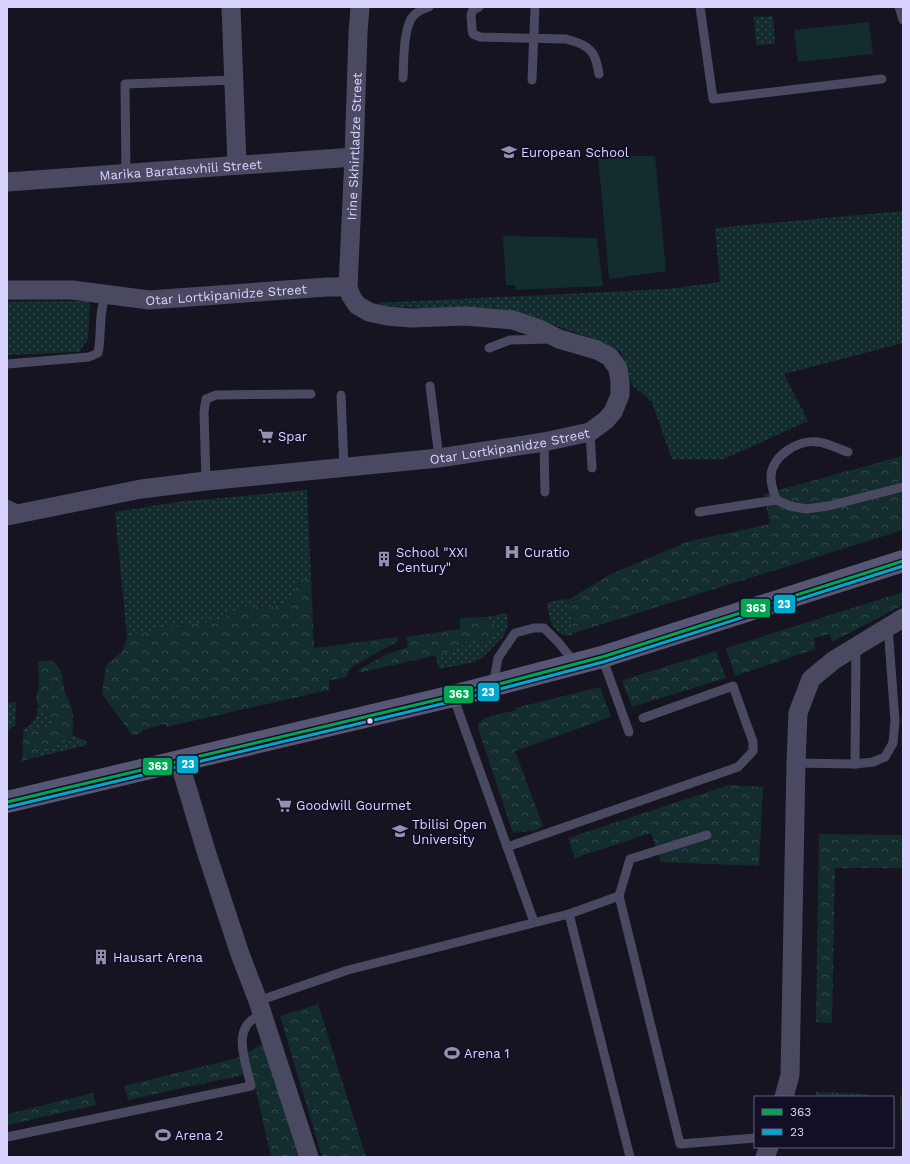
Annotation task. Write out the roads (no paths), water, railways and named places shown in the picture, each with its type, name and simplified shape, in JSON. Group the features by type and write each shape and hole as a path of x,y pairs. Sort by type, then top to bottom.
{"main road":[{"path":"7,802 453,696 602,657 903,560"}],"street":[{"path":"231,7 237,165"},
{"name":"Irine Skhirtladze Street","path":"348,287 360,7"},
{"name":"Marika Baratasvhili Street","path":"7,182 354,158"},
{"name":"Otar Lortkipanidze Street","path":"7,290 72,290 149,300 327,287 348,287 351,296 357,305 368,312 387,316 411,318 465,316 506,320 540,328 559,339 598,350 610,357 618,369 620,382 620,395 613,412 606,420 590,432 544,442 439,458 206,481 141,489 15,514"},
{"path":"784,1096 790,1075 798,713 811,679 834,660 896,623"},
{"path":"179,761 228,917 260,1008 309,1157"}],"lane":[{"path":"403,78 407,32 412,18 421,9 429,7"},
{"path":"479,7 473,10 471,15 473,34 480,37 566,39 578,42 588,48 595,57 599,74"},
{"path":"526,7 535,7 532,80"},
{"path":"700,7 713,99 882,79"},
{"path":"126,174 125,84 234,80"},
{"path":"7,364 89,357 98,353 103,302 106,294"},
{"path":"489,348 510,340 559,339"},
{"path":"430,386 439,458"},
{"path":"206,481 204,412 206,399 216,395 311,394"},
{"path":"341,395 344,468"},
{"path":"590,432 592,468"},
{"path":"544,442 545,492"},
{"path":"776,500 771,479 773,467 784,453 806,442 818,442 848,452"},
{"path":"699,512 776,500 790,506 806,509 828,506 903,486"},
{"path":"7,504 15,514"},
{"path":"796,764 855,764 873,762 885,757 893,743 895,721 894,699 896,623"},
{"path":"493,686 498,658 515,633 524,630 544,628 576,664"},
{"path":"855,764 856,646"},
{"path":"602,657 629,732"},
{"path":"507,847 738,767 753,752 754,742 733,686 643,718"},
{"path":"453,696 534,922"},
{"path":"707,835 630,859 619,896 680,1144 754,1138"},
{"path":"7,1137 251,1086 241,1040 248,1023 256,1017 260,1008 348,970 569,914 619,896"},
{"path":"569,914 630,1157"}],"place":[{"name":"European School","path":"509,152"},
{"name":"Spar","path":"266,436"},
{"name":"Curatio","path":"512,552"},
{"name":"School \"XXI Century\"","path":"384,559"},
{"name":"Goodwill Gourmet","path":"284,805"},
{"name":"Tbilisi Open University","path":"400,831"},
{"name":"Hausart Arena","path":"101,957"},
{"name":"Arena 1","path":"452,1053"},
{"name":"Arena 2","path":"163,1135"}]}
